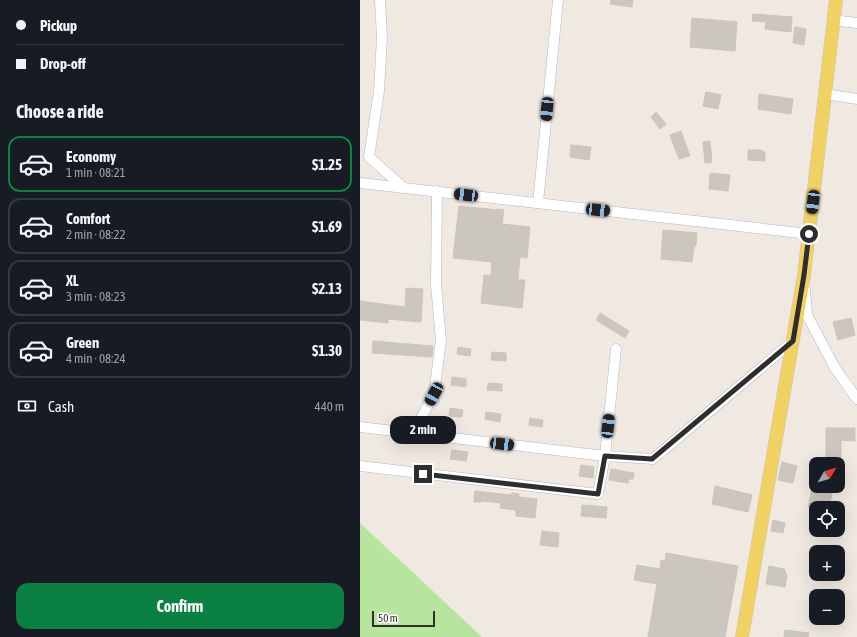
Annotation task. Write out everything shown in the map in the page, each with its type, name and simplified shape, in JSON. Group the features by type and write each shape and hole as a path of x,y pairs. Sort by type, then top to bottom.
{"main road":[{"path":"742,637 804,275 836,0"}],"street":[{"path":"380,0 382,38 379,91 369,157 404,188"},
{"path":"538,203 558,0"},
{"path":"833,20 857,23"},
{"path":"825,94 857,99"},
{"path":"360,183 809,234"},
{"path":"413,433 434,394 441,340 436,285 437,191"},
{"path":"804,275 807,314 835,368 857,400"},
{"path":"360,427 605,456 652,459 793,341"},
{"path":"360,466 598,494 605,456 616,349"}],"green space":[{"path":"360,523 482,637 360,637"}],"building":[{"path":"611,0 633,0 632,7 610,4"},
{"path":"753,14 792,17 791,32 765,29 766,22 752,21"},
{"path":"692,18 737,22 735,51 690,47"},
{"path":"795,27 806,29 804,45 793,43"},
{"path":"706,92 721,95 718,109 703,106"},
{"path":"759,94 793,99 791,114 758,109"},
{"path":"656,112 666,124 660,129 651,117"},
{"path":"681,131 690,156 679,159 670,135"},
{"path":"710,141 712,162 705,163 703,142"},
{"path":"571,145 591,147 589,160 570,157"},
{"path":"748,150 761,150 765,152 765,161 748,160"},
{"path":"710,173 730,175 728,191 709,189"},
{"path":"459,206 504,210 502,224 530,227 527,258 520,257 518,280 525,280 522,308 481,303 484,275 491,276 492,262 453,258"},
{"path":"663,230 697,233 696,246 694,246 692,262 661,259"},
{"path":"406,288 423,289 421,322 388,319 388,323 360,320 360,301 405,307"},
{"path":"600,313 629,331 625,338 596,320"},
{"path":"851,318 855,335 838,340 833,322"},
{"path":"373,341 433,346 432,357 372,353"},
{"path":"458,347 471,349 470,356 457,354"},
{"path":"492,352 506,353 506,361 491,360"},
{"path":"452,377 466,379 466,387 451,385"},
{"path":"488,383 502,384 502,391 487,390"},
{"path":"450,408 463,410 462,417 449,416"},
{"path":"486,412 501,414 500,422 485,419"},
{"path":"530,418 543,420 542,427 529,425"},
{"path":"826,428 855,428 855,441 841,440 841,457 826,457"},
{"path":"452,450 468,452 466,461 450,459"},
{"path":"782,462 797,466 793,483 778,480"},
{"path":"581,465 594,467 593,478 579,476"},
{"path":"611,469 634,473 633,479 629,479 628,483 609,480"},
{"path":"715,486 752,495 748,512 712,504"},
{"path":"475,491 511,495 512,493 519,494 519,497 537,499 535,518 516,516 516,510 500,508 501,503 482,501 474,502"},
{"path":"811,493 832,494 830,501 809,501"},
{"path":"582,505 607,507 606,518 581,516"},
{"path":"773,520 785,523 783,533 771,531"},
{"path":"542,531 559,533 558,547 540,545"},
{"path":"666,553 738,566 725,637 648,637 657,584 634,580 637,565 660,569 661,560 665,561"},
{"path":"769,566 784,569 787,576 785,587 766,584"},
{"path":"785,630 809,633 808,637 784,637"}],"route":[{"path":"423,474 598,494 605,456 652,459 793,341 809,234"}]}
